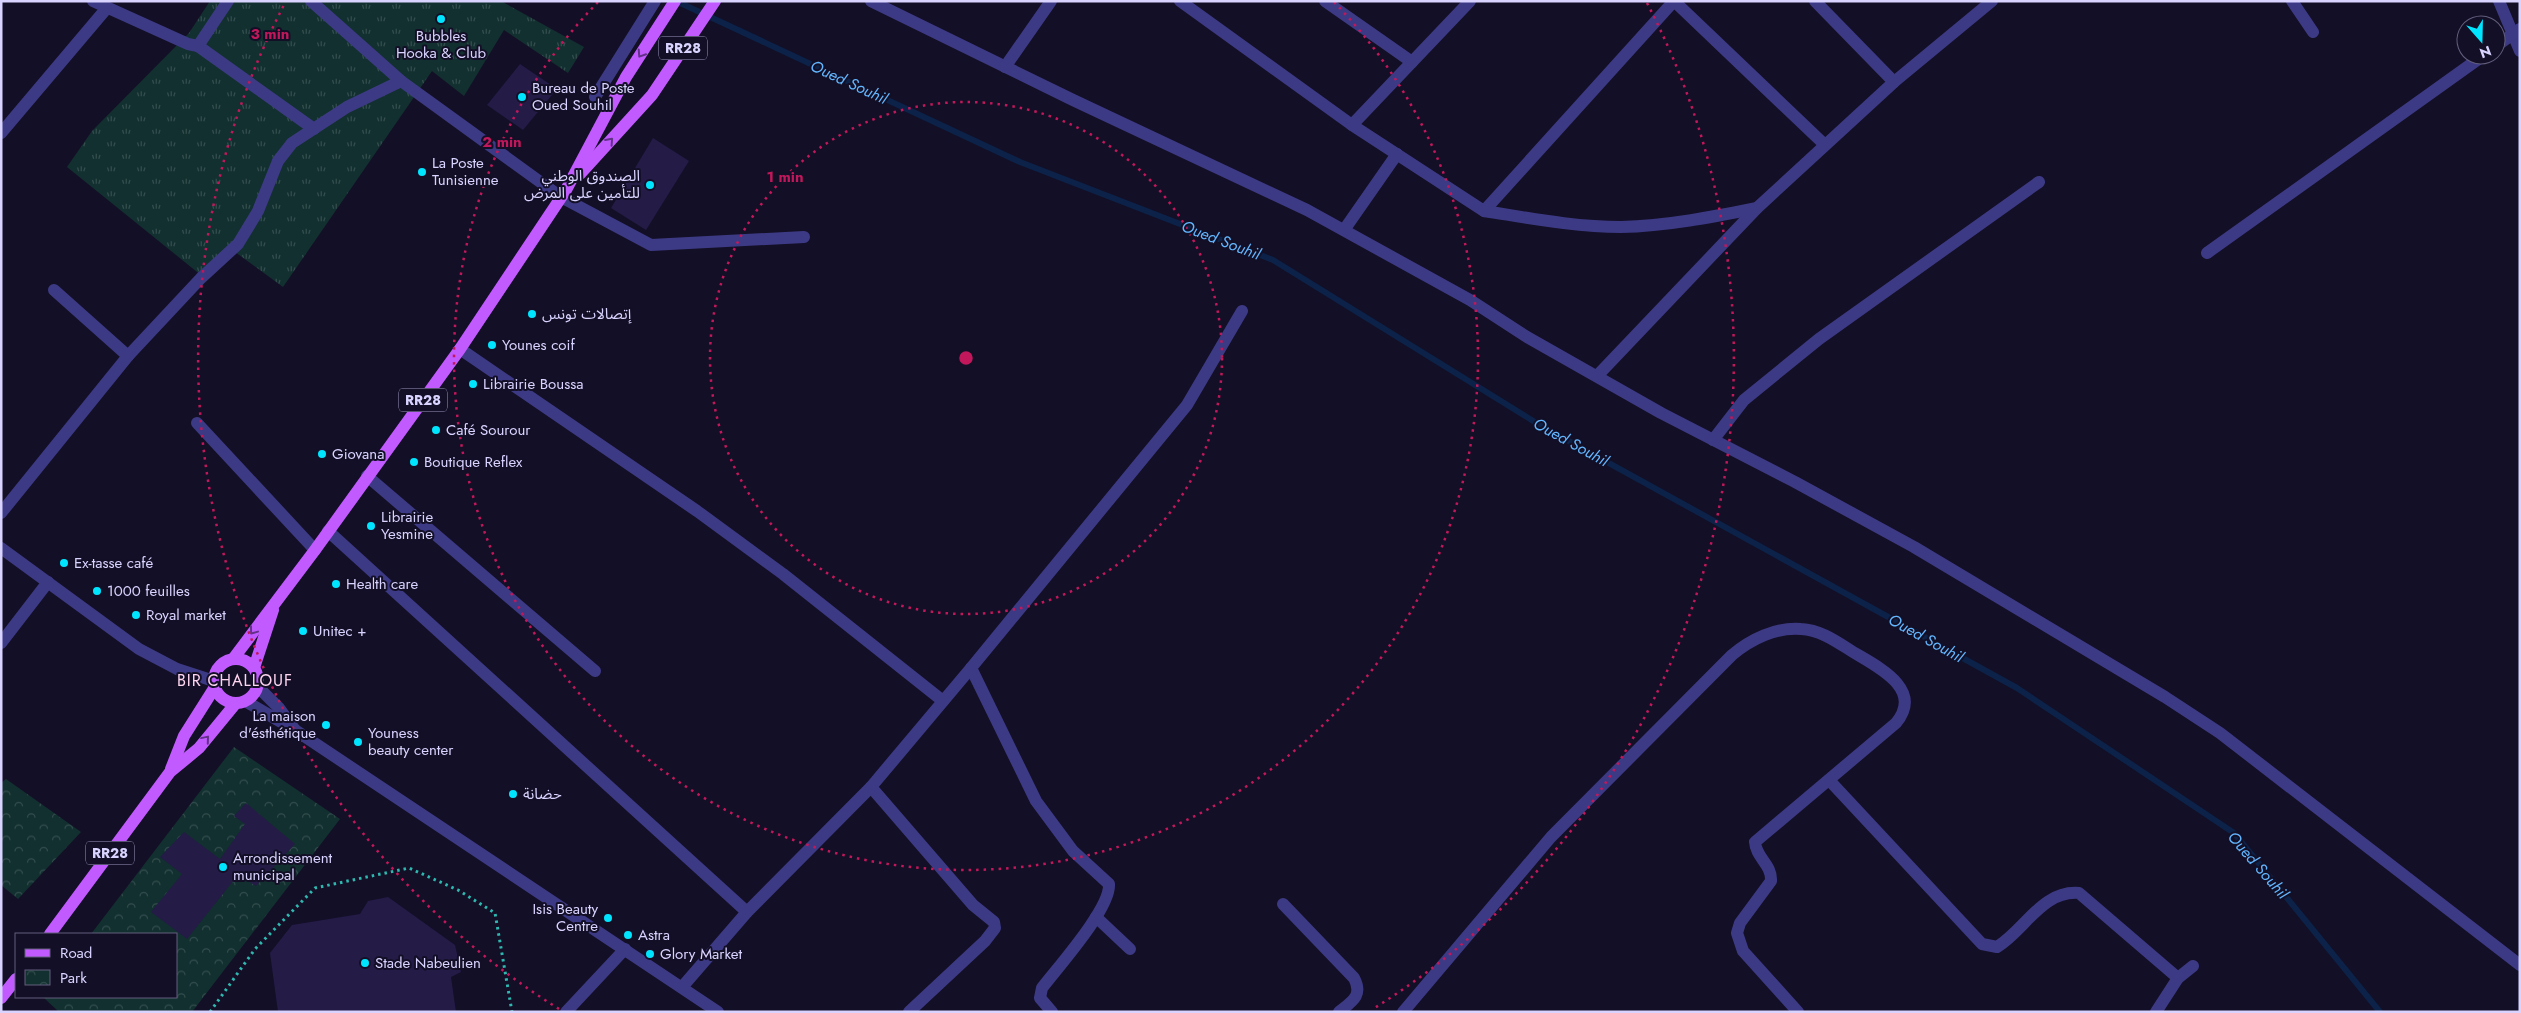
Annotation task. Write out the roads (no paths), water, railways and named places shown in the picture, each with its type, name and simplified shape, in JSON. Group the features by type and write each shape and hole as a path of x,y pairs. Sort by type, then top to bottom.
{"main road":[{"name":"RR28","path":"170,772 184,736 215,684 218,669 227,661 233,659 253,630 275,605 460,349 564,194 626,77 675,1"},
{"name":"RR28","path":"564,194 652,95 715,1"},
{"name":"RR28","path":"51,933 170,772 199,748 240,702 250,698 257,686 258,680 254,668 275,605"},
{"path":"233,659 245,661 254,668"},
{"path":"215,684 223,699 240,702"},
{"path":"1,998 15,980"}],"street":[{"path":"93,1 106,9 198,46 314,129"},
{"path":"198,46 228,1"},
{"path":"311,1 401,81 564,194 650,245 804,237"},
{"path":"595,97 655,1"},
{"path":"871,1 1005,67 1298,205 1470,300 1527,337 1597,376 1914,547 2173,702 2220,733 2520,965"},
{"path":"1005,67 1051,1"},
{"path":"1180,1 1352,125 1484,211 1554,222 1620,227 1688,222 1757,208"},
{"path":"1325,1 1412,62"},
{"path":"1352,125 1470,1"},
{"path":"1484,211 1674,1 1825,145"},
{"path":"1815,1 1894,82"},
{"path":"1597,376 1757,208 1894,82 1992,1"},
{"path":"2292,1 2313,32"},
{"path":"2499,1 2517,32 2520,51"},
{"path":"1,132 106,9"},
{"path":"2506,39 2517,32"},
{"path":"2207,253 2470,65"},
{"path":"1,513 128,356 200,278 238,244 258,211 278,161 292,144 348,107 401,81"},
{"path":"1344,230 1397,154"},
{"path":"1713,440 1744,400 1818,339 2040,182"},
{"path":"54,290 128,356"},
{"path":"683,986 747,912 872,787 971,668 1187,405 1242,310"},
{"path":"460,349 697,511 783,574 943,701"},
{"path":"197,423 316,550"},
{"path":"368,476 595,671"},
{"path":"328,531 747,912"},
{"path":"1,548 158,660 215,684"},
{"path":"1,643 48,582"},
{"path":"1403,1012 1551,837 1745,644 1784,629 1803,628 1825,634 1885,671 1903,692 1905,710 1896,724 1755,842 1757,852 1772,873 1771,882 1740,923 1737,933 1742,951 1798,1012"},
{"path":"971,668 1036,801 1073,851 1109,884 1110,892 1096,917 1042,988 1040,998 1052,1012"},
{"path":"257,686 279,708 295,730"},
{"path":"240,702 295,730 624,949 683,986 718,1012"},
{"path":"1829,780 1982,944 1997,947 2049,900 2060,894 2079,893 2178,978"},
{"path":"872,787 973,905 994,922 995,928 986,941 909,1012"},
{"path":"1283,904 1354,978 1359,987 1358,995 1354,1001 1340,1012"},
{"path":"1096,917 1130,950"},
{"path":"566,1012 624,949"},
{"path":"2156,1012 2178,978 2193,966"}],"waterway":[{"name":"Oued Souhil","path":"676,1 1020,162 1273,260 1538,424 2017,688 2234,833 2380,1012"}],"place":[{"name":"Bubbles Hooka & Club","path":"441,19"},
{"name":"Bureau de Poste Oued Souhil","path":"522,97"},
{"name":"La Poste Tunisienne","path":"422,172"},
{"name":"الصندوق الوطني للتأمين على المرض","path":"650,185"},
{"name":"إتصالات تونس","path":"532,314"},
{"name":"Younes coif","path":"492,345"},
{"name":"Librairie Boussa","path":"473,384"},
{"name":"Café Sourour","path":"436,430"},
{"name":"Giovana","path":"322,454"},
{"name":"Boutique Reflex","path":"414,462"},
{"name":"Librairie Yesmine","path":"371,526"},
{"name":"Ex-tasse café","path":"64,563"},
{"name":"Health care","path":"336,584"},
{"name":"1000 feuilles","path":"97,591"},
{"name":"Royal market","path":"136,615"},
{"name":"Unitec +","path":"303,631"},
{"name":"La maison d'ésthétique","path":"326,725"},
{"name":"Youness beauty center","path":"358,742"},
{"name":"حضانة","path":"513,794"},
{"name":"Arrondissement municipal","path":"223,867"},
{"name":"Isis Beauty Centre","path":"608,918"},
{"name":"Astra","path":"628,935"},
{"name":"Glory Market","path":"650,954"},
{"name":"Stade Nabeulien","path":"365,963"}],"district":[{"name":"BIR CHALLOUF","path":"235,680"}]}
